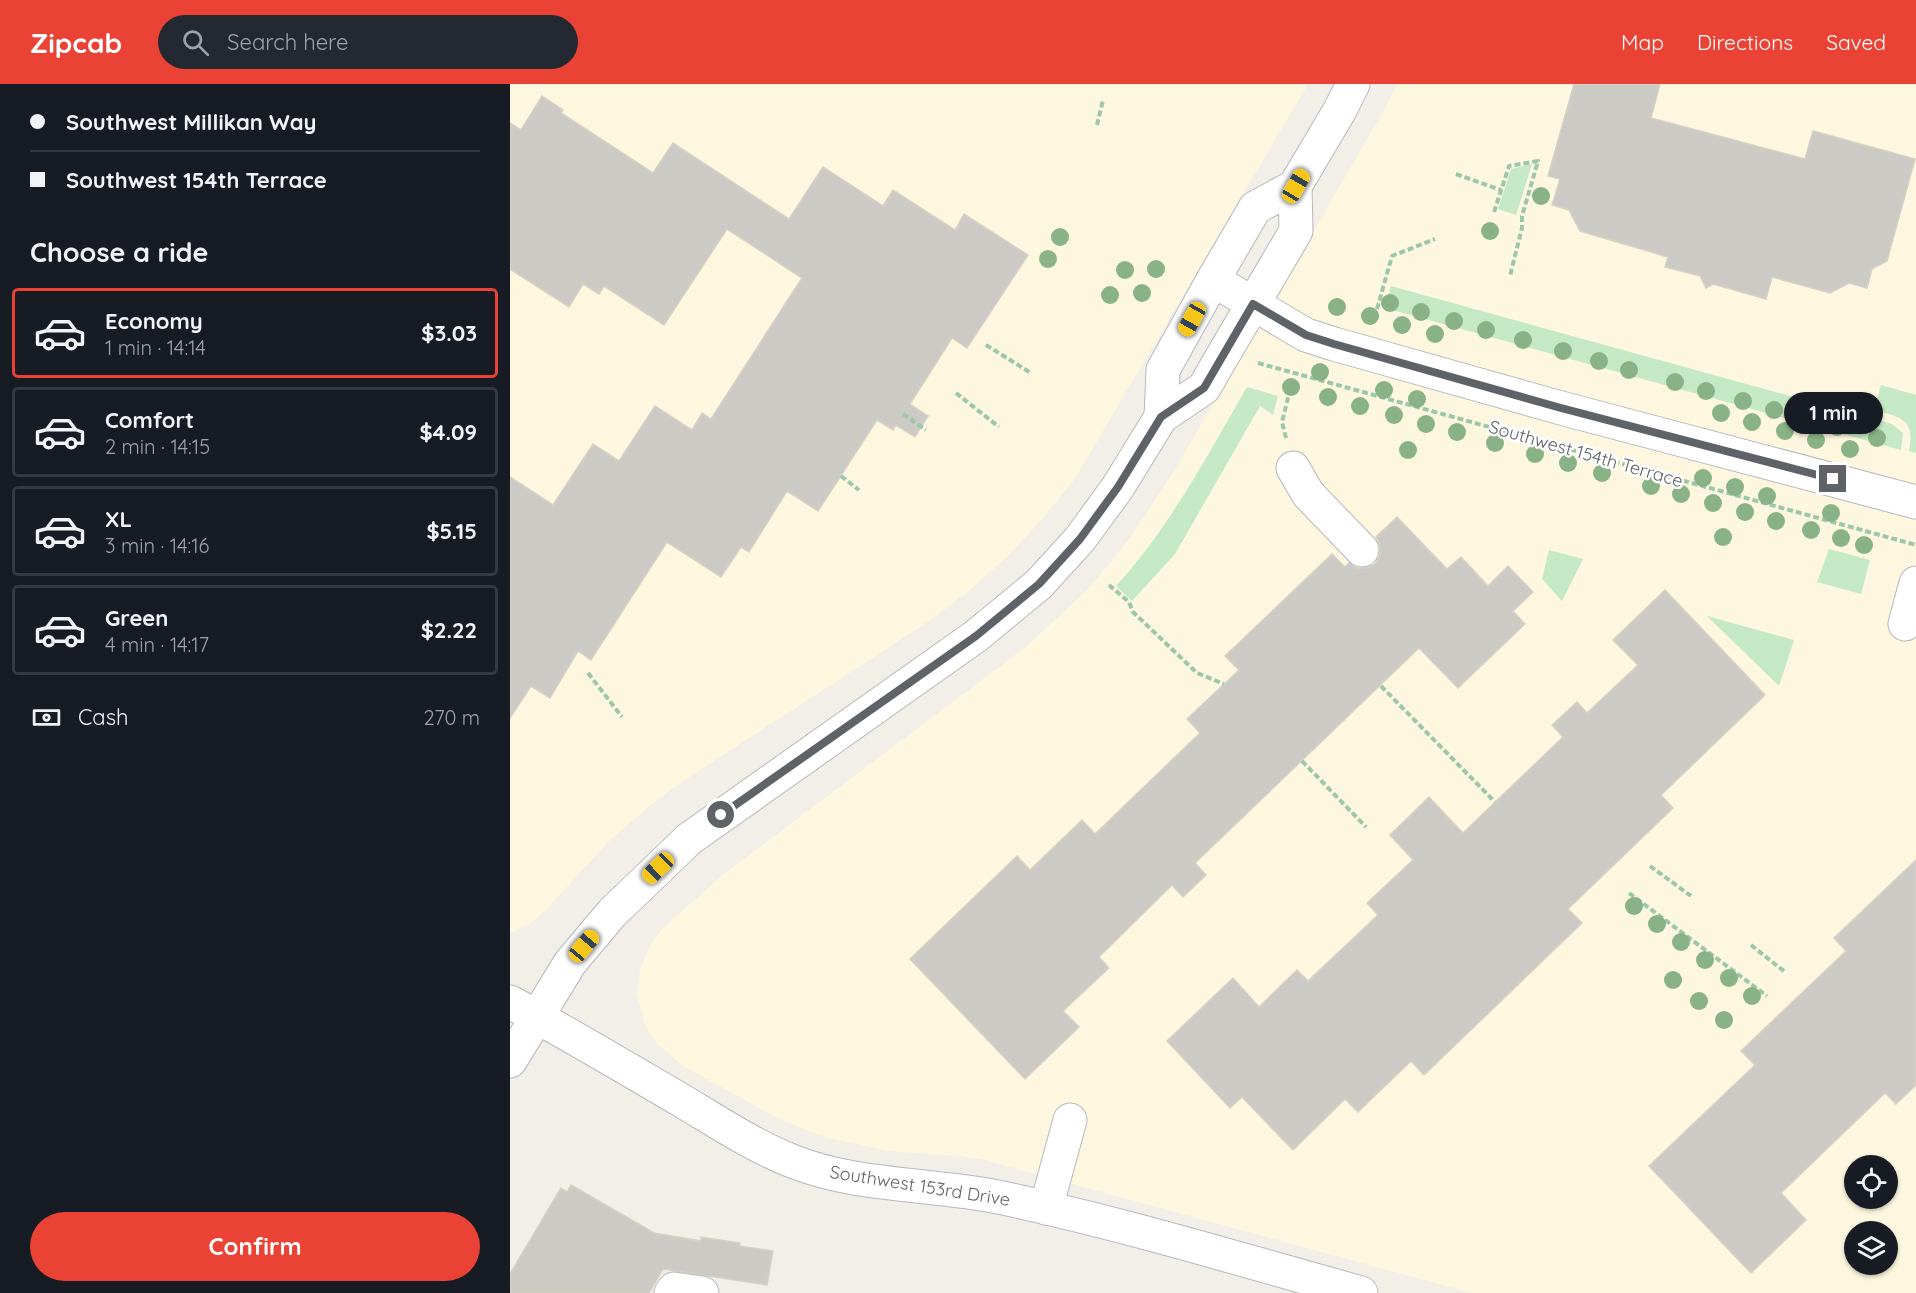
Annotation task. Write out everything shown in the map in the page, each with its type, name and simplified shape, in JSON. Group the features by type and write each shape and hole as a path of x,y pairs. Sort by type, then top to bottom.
{"street":[{"path":"510,1061 523,1009 570,963 612,913 689,839 976,636 1039,584 1086,530 1118,487 1161,417 1204,388 1296,231 1296,186 1353,84"},
{"path":"1161,417 1163,370 1255,208 1296,186"},
{"name":"Southwest 154th Terrace","path":"1213,280 1306,335 1334,344 1561,408 1916,502"},
{"path":"1293,468 1308,494 1362,550"},
{"path":"1905,624 1916,583"},
{"name":"Southwest 153rd Drive","path":"523,1009 745,1138 792,1161 821,1171 858,1179 968,1192 1046,1208 1361,1293"},
{"path":"1046,1208 1070,1120"},
{"path":"671,1293 674,1288 702,1293"}],"path":[{"path":"1097,125 1103,100"},
{"path":"1494,213 1509,166 1538,161 1522,216 1522,228 1510,276"},
{"path":"1456,174 1501,190"},
{"path":"1377,309 1392,256 1435,239"},
{"path":"986,345 1031,373"},
{"name":"Southwest 154th Terrace","path":"1257,362 1916,545"},
{"path":"956,393 999,427"},
{"path":"1287,404 1289,394"},
{"path":"903,414 926,430"},
{"path":"841,476 859,490"},
{"path":"1109,585 1129,603 1133,612 1197,673 1224,684"},
{"path":"588,673 622,717"},
{"path":"1381,686 1495,802"},
{"path":"1302,761 1366,827"},
{"path":"1650,866 1691,896"},
{"path":"1629,893 1767,996"},
{"path":"1751,945 1785,972"}],"shaded area":[{"path":"510,84 1308,84 1074,480 1010,554 971,589 931,620 657,800 610,840 545,911 529,924 510,933"},
{"path":"1397,84 1916,84 1916,1293 1472,1293 984,1160 887,1151 824,1137 781,1120 685,1067 657,1044 645,1025 637,994 640,970 649,947 663,928 725,873 1027,646 1086,591 1110,563 1134,532 1174,471"}],"green space":[{"path":"1532,164 1516,215 1498,209 1511,169"},
{"path":"1391,286 1892,424 1903,433 1901,450 1385,308"},
{"path":"1881,385 1916,395 1916,453 1909,451 1910,432 1904,421 1874,410"},
{"path":"1247,387 1278,396 1273,415 1260,406 1175,554 1132,601 1116,586 1154,540 1171,515"},
{"path":"1829,549 1870,560 1861,594 1817,582"},
{"path":"1549,550 1583,559 1562,601 1542,579"},
{"path":"1707,616 1794,640 1779,686"}],"building":[{"path":"1574,84 1660,84 1651,118 1805,159 1813,131 1915,159 1887,261 1872,269 1867,288 1849,283 1830,293 1772,277 1766,299 1713,284 1706,288 1700,276 1665,267 1668,257 1580,231 1569,210 1552,205 1560,179 1548,176"},
{"path":"542,96 563,110 561,113 653,173 673,143 789,219 823,167 883,206 893,190 955,230 964,214 1028,255 967,348 952,338 910,404 928,416 915,437 896,425 893,430 877,420 818,511 787,491 749,552 741,547 721,577 667,542 591,660 578,651 550,698 531,686 510,718 510,477 553,505 593,444 619,461 655,406 692,430 702,413 711,419 802,278 727,229 664,325 604,286 599,294 583,284 569,307 510,269 510,123 521,130"},
{"path":"1397,517 1447,569 1461,557 1488,586 1508,566 1533,592 1513,611 1525,624 1458,688 1419,648 1195,863 1206,875 1183,897 1172,885 1099,957 1109,968 1063,1011 1079,1027 1025,1079 910,959 1017,856 1030,870 1082,820 1095,834 1200,733 1187,719 1239,670 1225,656 1332,554 1345,567 1349,563 1357,568 1366,568 1375,564 1380,555 1380,545 1376,537"},
{"path":"1665,590 1765,695 1661,795 1673,808 1568,909 1582,923 1424,1075 1411,1061 1358,1112 1345,1099 1293,1150 1242,1097 1230,1108 1167,1041 1233,978 1259,1007 1297,970 1308,981 1378,915 1367,903 1413,860 1390,835 1429,797 1463,833 1563,737 1552,725 1577,702 1587,713 1638,665 1613,640"},
{"path":"1916,860 1916,1085 1896,1104 1885,1093 1781,1193 1806,1220 1751,1273 1649,1166 1755,1065 1741,1051 1846,951 1834,938"},
{"path":"571,1185 654,1233 701,1241 701,1237 773,1251 767,1285 663,1269 649,1293 510,1293 510,1274 561,1188 567,1192"}],"route":[{"path":"721,815 976,636 1039,584 1080,539 1118,487 1161,417 1204,388 1253,304 1306,335 1334,344 1561,408 1833,479"}]}
